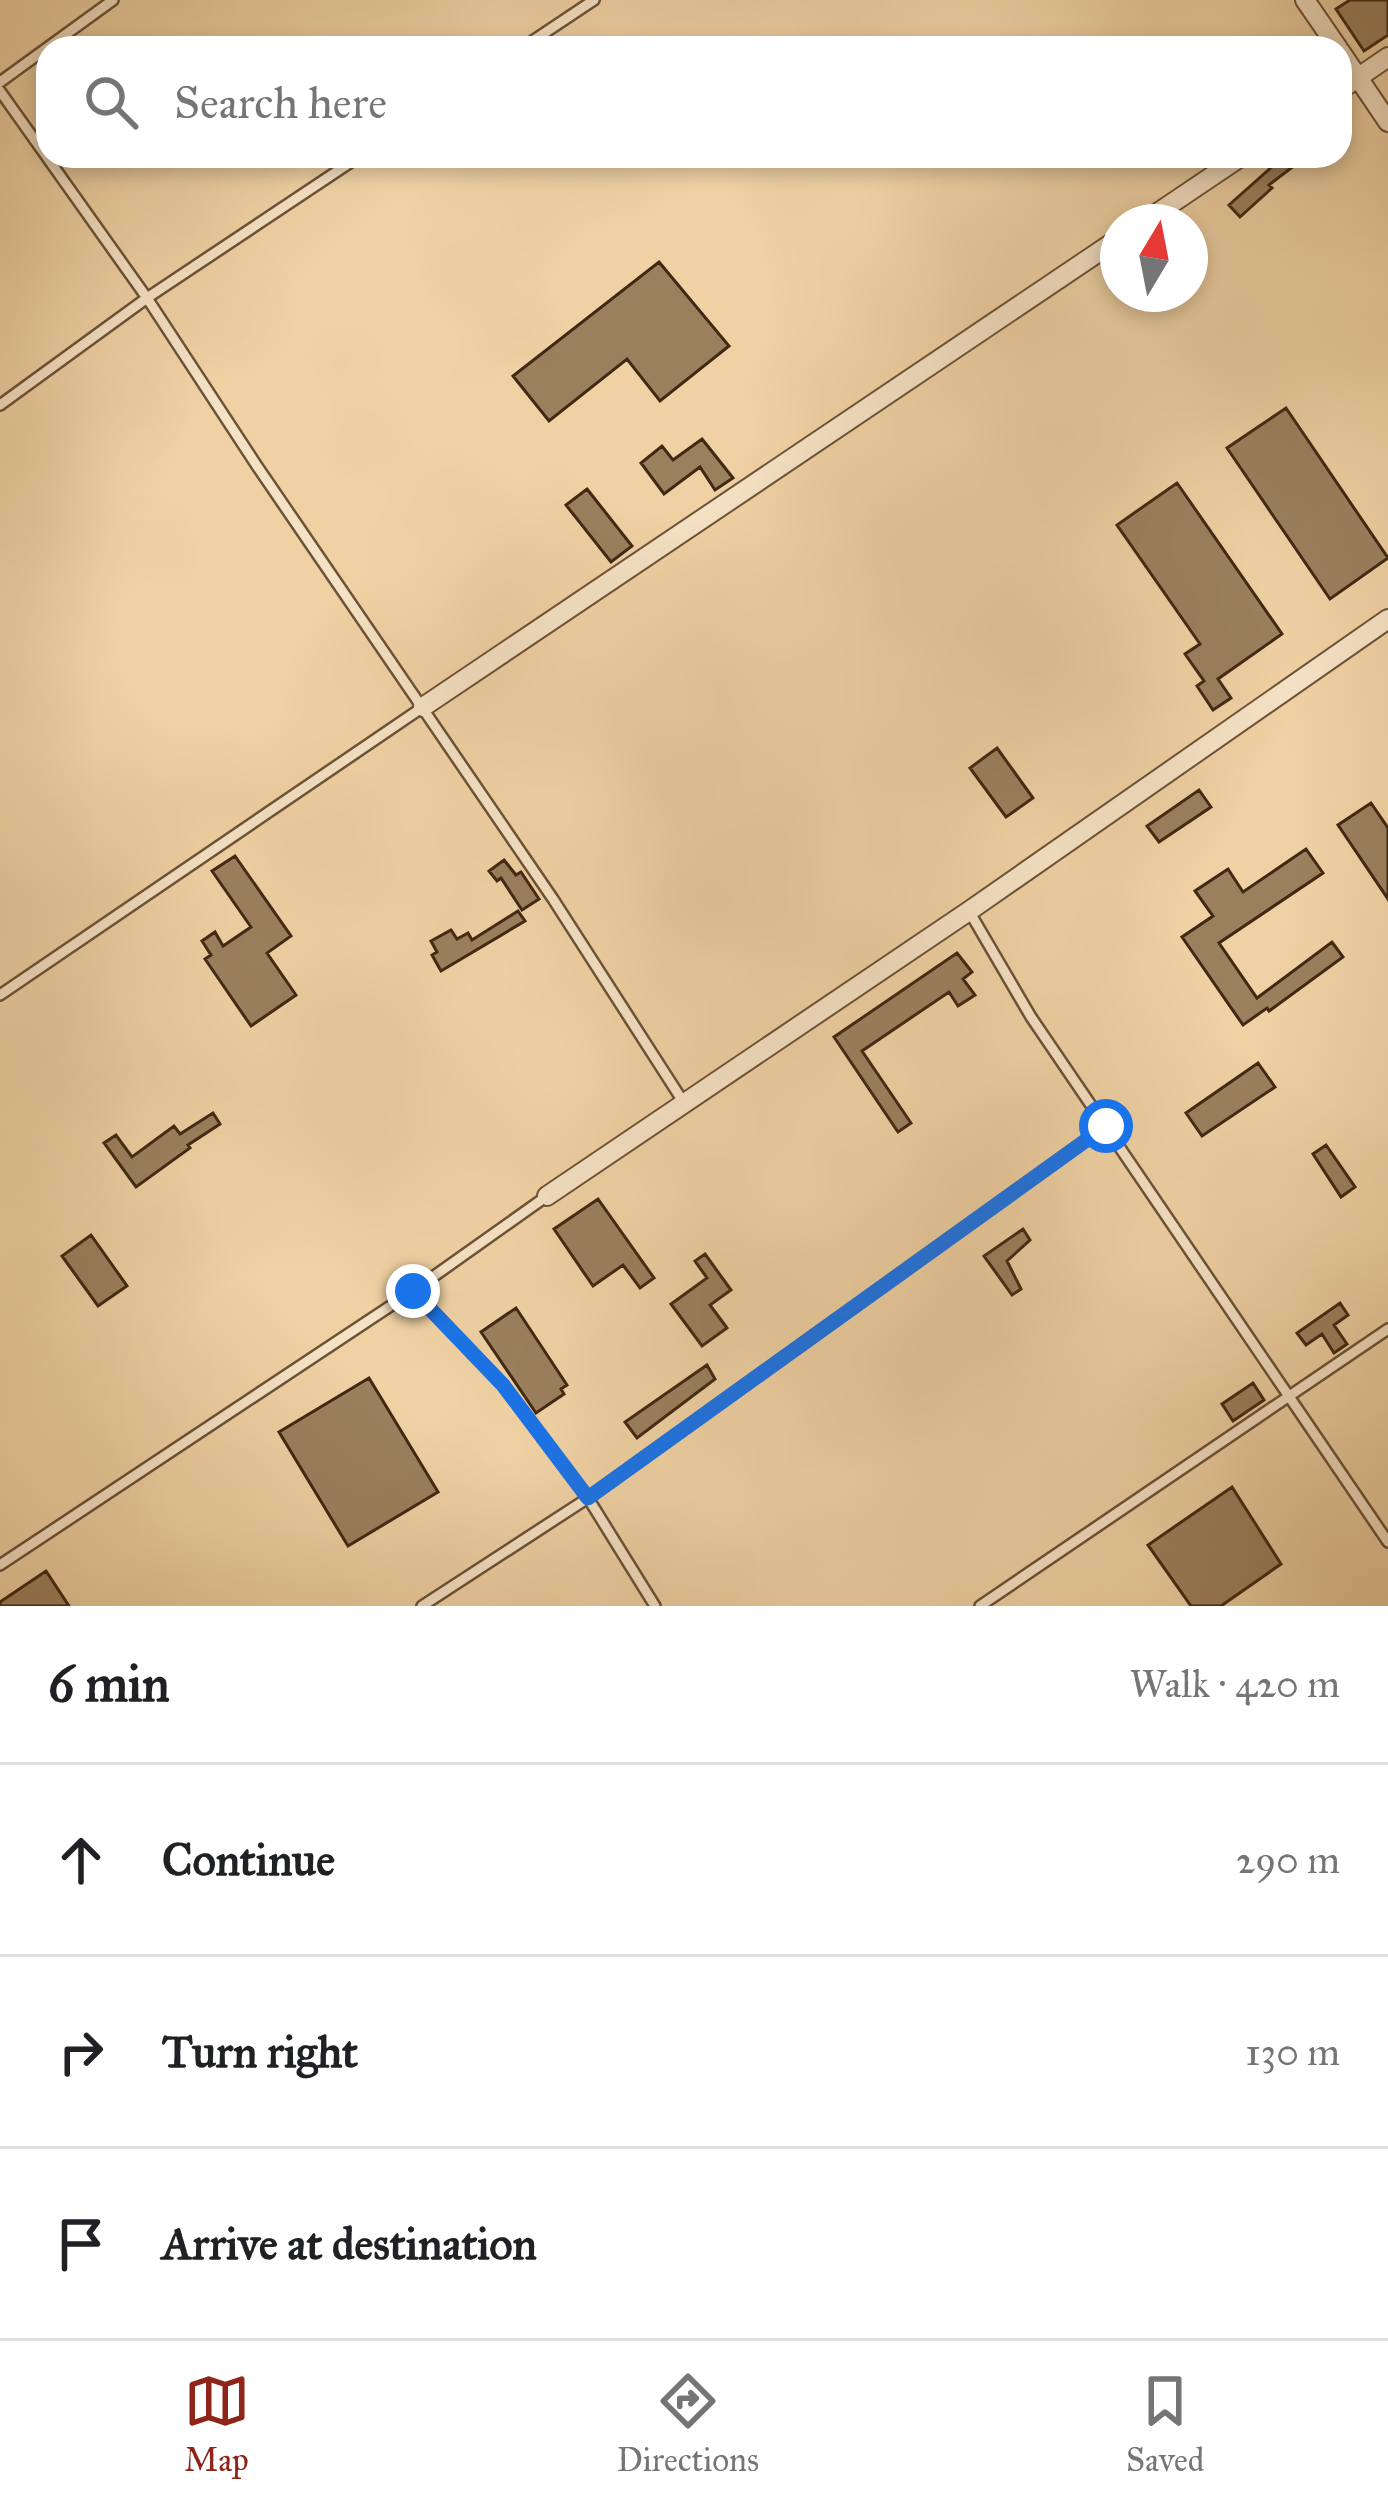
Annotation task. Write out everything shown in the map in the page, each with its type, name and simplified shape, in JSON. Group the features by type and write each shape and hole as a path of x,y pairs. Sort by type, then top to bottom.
{"street":[{"path":"1305,0 1329,36"},
{"path":"1352,82 1388,57"},
{"path":"1352,69 1388,122"},
{"path":"1171,204 1224,168"},
{"path":"423,707 1100,251"},
{"path":"548,1196 970,911 1388,619"}],"lane":[{"path":"66,36 113,0"},
{"path":"540,36 594,0"},
{"path":"36,59 0,86 36,138"},
{"path":"57,168 553,898 684,1103"},
{"path":"0,406 147,298 342,168"},
{"path":"0,995 423,707"},
{"path":"970,911 1031,1017 1388,1542"},
{"path":"422,1606 588,1498 1106,1126"},
{"path":"0,1565 548,1196"},
{"path":"413,1291 503,1385 588,1498 655,1606"},
{"path":"980,1606 1388,1329"}],"building":[{"path":"1350,0 1388,0 1388,35 1364,51 1336,9"},
{"path":"1271,168 1291,168 1240,217 1229,205"},
{"path":"659,262 729,346 660,401 627,359 549,421 513,376"},
{"path":"1286,408 1388,558 1330,599 1227,448"},
{"path":"702,439 733,478 715,490 700,467 664,494 641,463 662,446 673,460"},
{"path":"1177,483 1282,634 1218,679 1231,698 1213,710 1197,686 1204,681 1185,654 1200,644 1117,525"},
{"path":"587,489 632,546 611,562 566,505"},
{"path":"997,748 1033,798 1006,817 970,768"},
{"path":"1199,790 1211,807 1159,842 1147,826"},
{"path":"1371,803 1388,828 1388,899 1338,825"},
{"path":"1306,849 1323,873 1219,943 1257,998 1332,942 1343,957 1243,1025 1182,937 1213,916 1195,891 1228,869 1243,892"},
{"path":"235,856 291,936 267,953 296,995 251,1026 205,959 211,955 202,941 215,932 223,946 251,927 212,871"},
{"path":"504,860 516,875 521,872 539,899 522,910 501,878 497,881 489,871"},
{"path":"518,911 525,921 441,971 431,941 451,930 457,939 468,933 472,940"},
{"path":"957,953 972,972 963,979 975,995 958,1006 949,992 862,1051 911,1123 898,1132 834,1037"},
{"path":"1258,1063 1275,1087 1202,1136 1186,1113"},
{"path":"213,1113 220,1124 136,1187 104,1143 116,1135 132,1157 174,1126 180,1134"},
{"path":"1326,1145 1355,1187 1341,1197 1313,1154"},
{"path":"598,1199 654,1278 640,1288 623,1265 593,1286 554,1229"},
{"path":"1023,1229 1030,1240 1007,1261 1021,1289 1012,1295 984,1256"},
{"path":"91,1235 127,1286 98,1306 62,1256"},
{"path":"705,1254 731,1290 710,1305 727,1328 702,1346 671,1304 707,1278 695,1261"},
{"path":"1340,1303 1348,1315 1334,1325 1347,1344 1334,1353 1322,1334 1306,1345 1297,1333"},
{"path":"516,1308 567,1385 561,1389 564,1394 536,1413 481,1332"},
{"path":"707,1365 715,1379 637,1438 625,1422"},
{"path":"369,1378 438,1492 348,1546 279,1432"},
{"path":"1253,1383 1264,1400 1233,1421 1222,1404"},
{"path":"1232,1487 1281,1564 1221,1606 1191,1606 1148,1545"},
{"path":"46,1571 69,1606 0,1606 0,1602"}],"route":[{"path":"413,1291 503,1385 588,1498 1106,1126"}]}
